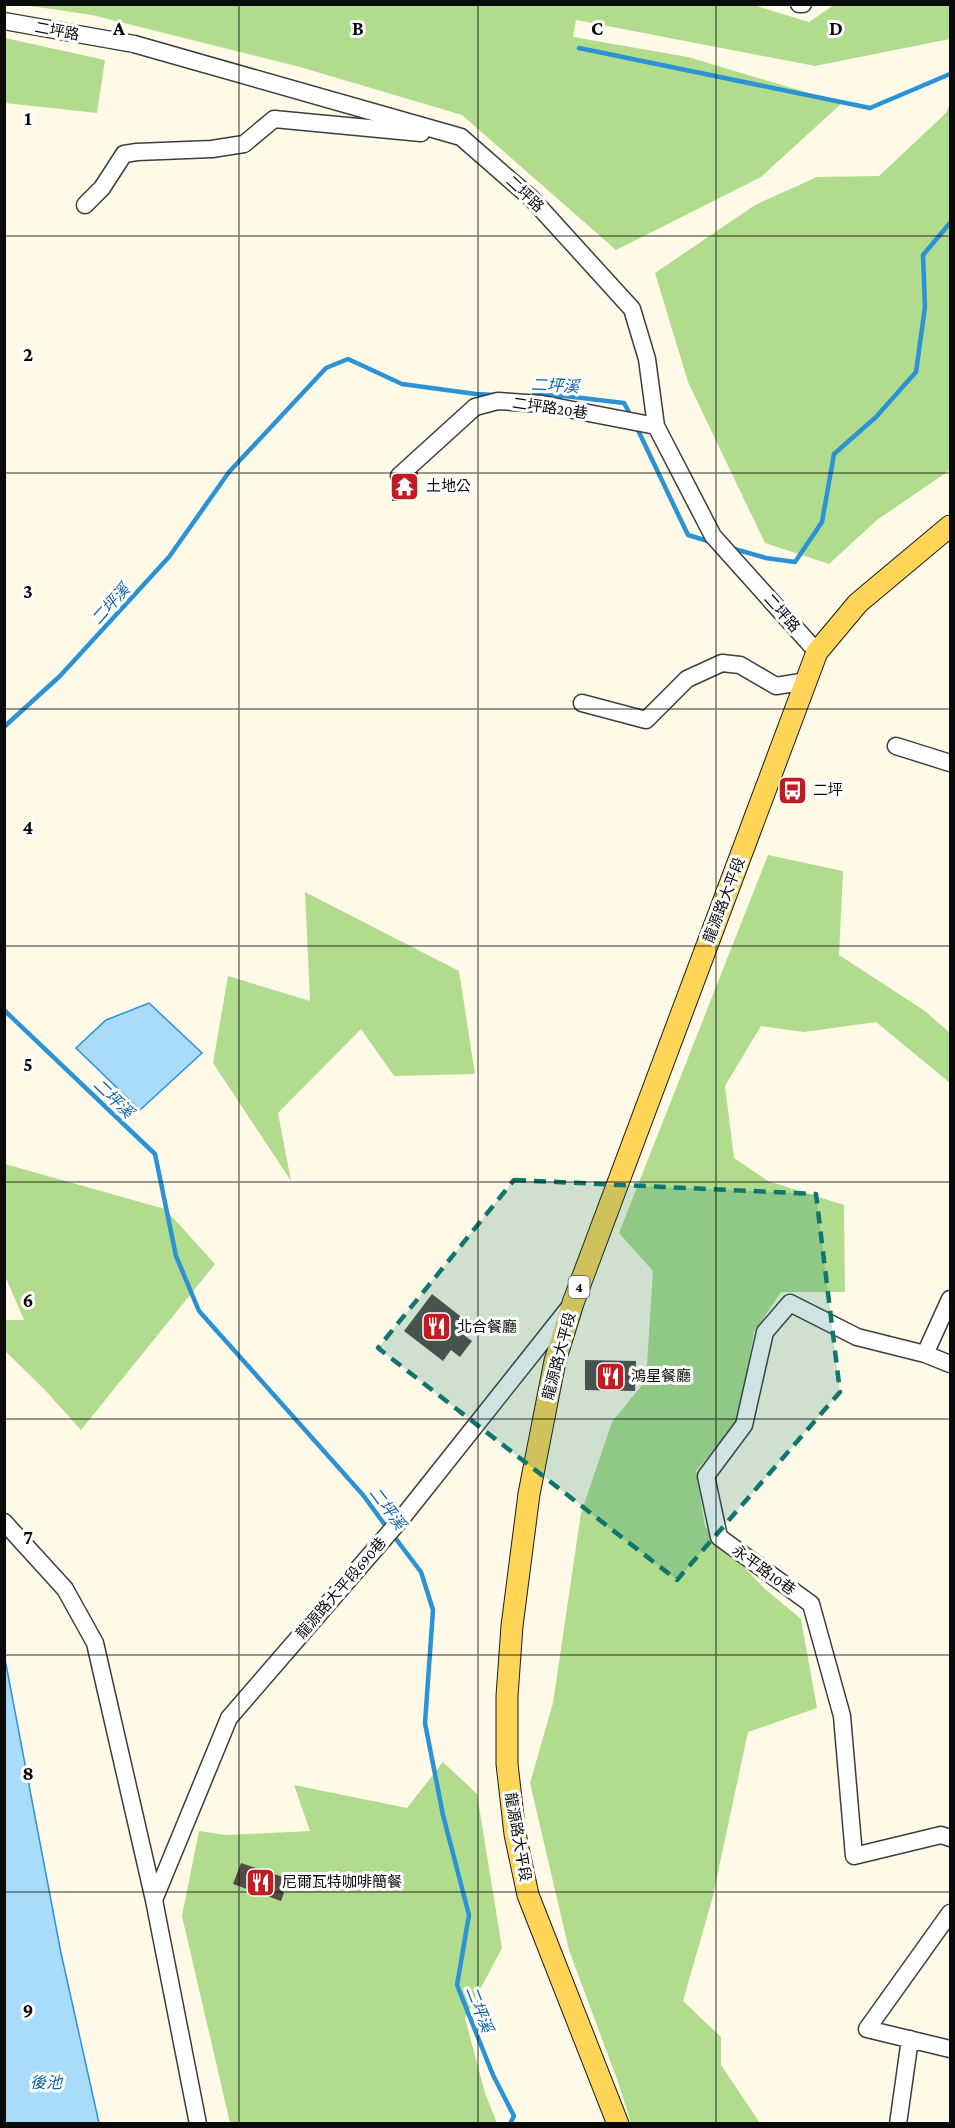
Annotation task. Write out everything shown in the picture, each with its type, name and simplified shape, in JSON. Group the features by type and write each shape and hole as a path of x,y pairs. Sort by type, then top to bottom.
{"main road":[{"name":"龍源路大平段","path":"618,2124 528,1895 515,1834 507,1764 507,1696 512,1626 529,1494 555,1361 573,1303 818,652 858,603 951,526"}],"street":[{"name":"二坪路","path":"4,21 134,44 461,136 532,199 632,309 647,359 656,426 713,536 818,652"},
{"path":"85,205 102,188 124,154 212,149 244,144 274,119 461,136"},
{"name":"二坪路20巷","path":"399,476 475,407 498,401 542,404 656,426"},
{"path":"582,703 646,720 687,679 722,663 740,665 776,686 807,681"},
{"path":"896,746 951,763"},
{"path":"951,1299 925,1354 951,1364"},
{"name":"龍源路大平段690巷","path":"154,1900 229,1718 402,1518 573,1303"},
{"name":"永平路10巷","path":"925,1354 857,1337 790,1303 765,1332 744,1425 706,1476 719,1537 811,1604 842,1716 854,1856 941,1834 951,1838"},
{"path":"4,1522 64,1590 95,1643 154,1900 198,2124"},
{"path":"951,1913 867,2029 951,2049"},
{"path":"898,2124 910,2039"}],"highlighted area":[{"path":"514,1180 816,1194 840,1392 677,1580 378,1348"}],"green space":[{"path":"750,4 809,22 834,5 950,5 950,39 815,66 576,20 573,37 688,57 842,103 761,177 616,250 462,115 300,67 92,15 24,5"},
{"path":"5,38 105,60 97,113 5,103"},
{"path":"950,103 950,470 877,520 829,564 765,543 688,382 655,273 755,205 817,177 879,176 946,113"},
{"path":"768,855 843,871 839,955 925,1011 950,1033 950,1083 876,1022 804,1032 761,1026 725,1086 734,1158 768,1181 844,1205 845,1292 781,1292 754,1332 738,1420 696,1471 705,1527 765,1589 801,1619 817,1708 748,1732 712,1900 683,2001 721,2037 721,2065 760,2123 631,2123 569,1950 530,1783 553,1703 581,1513 612,1422 646,1380 653,1271 619,1233"},
{"path":"305,892 459,971 475,1074 394,1076 361,1029 278,1113 291,1181 213,1063 228,976 310,1001"},
{"path":"5,1164 165,1209 215,1264 81,1430 5,1351 5,1320 24,1320 5,1276"},
{"path":"443,1762 477,1794 502,1948 465,2018 485,2093 497,2123 230,2123 182,1916 199,1831 226,1835 310,1831 294,1785 407,1808"}],"water":[{"path":"149,1003 202,1053 140,1110 76,1048 106,1020"},
{"name":"後池","path":"5,1659 61,1953 99,2123 5,2123"}],"building":[{"name":"土地公","path":"395,471 418,472 416,499 392,501"},
{"name":"北合餐廳","path":"432,1294 469,1323 461,1333 472,1341 460,1357 451,1350 443,1361 404,1331"},
{"name":"鴻星餐廳","path":"585,1360 636,1361 635,1391 585,1390"},
{"name":"尼爾瓦特咖啡簡餐","path":"241,1863 289,1879 281,1901 233,1884"}],"waterway":[{"path":"579,48 870,108 950,74"},
{"name":"二坪溪","path":"731,548 766,558 795,562 822,522 834,454 876,417 916,372 925,307 923,255 950,223"},
{"name":"二坪溪","path":"4,727 60,676 169,557 229,472 326,368 348,359 402,384 495,395"},
{"name":"二坪溪","path":"534,395 624,403 631,416"},
{"name":"二坪溪","path":"636,426 688,535 711,542"},
{"name":"二坪溪","path":"4,1010 155,1154 176,1256 199,1311 363,1495 388,1529"},
{"name":"二坪溪","path":"393,1535 421,1572 433,1610 425,1723 443,1815 469,1915 457,1985 493,2075 514,2116 510,2124"}],"place":[{"name":"土地公","path":"405,486"},
{"name":"二坪","path":"792,790"},
{"name":"北合餐廳","path":"436,1327"},
{"name":"鴻星餐廳","path":"610,1376"},
{"name":"尼爾瓦特咖啡簡餐","path":"261,1882"}]}
